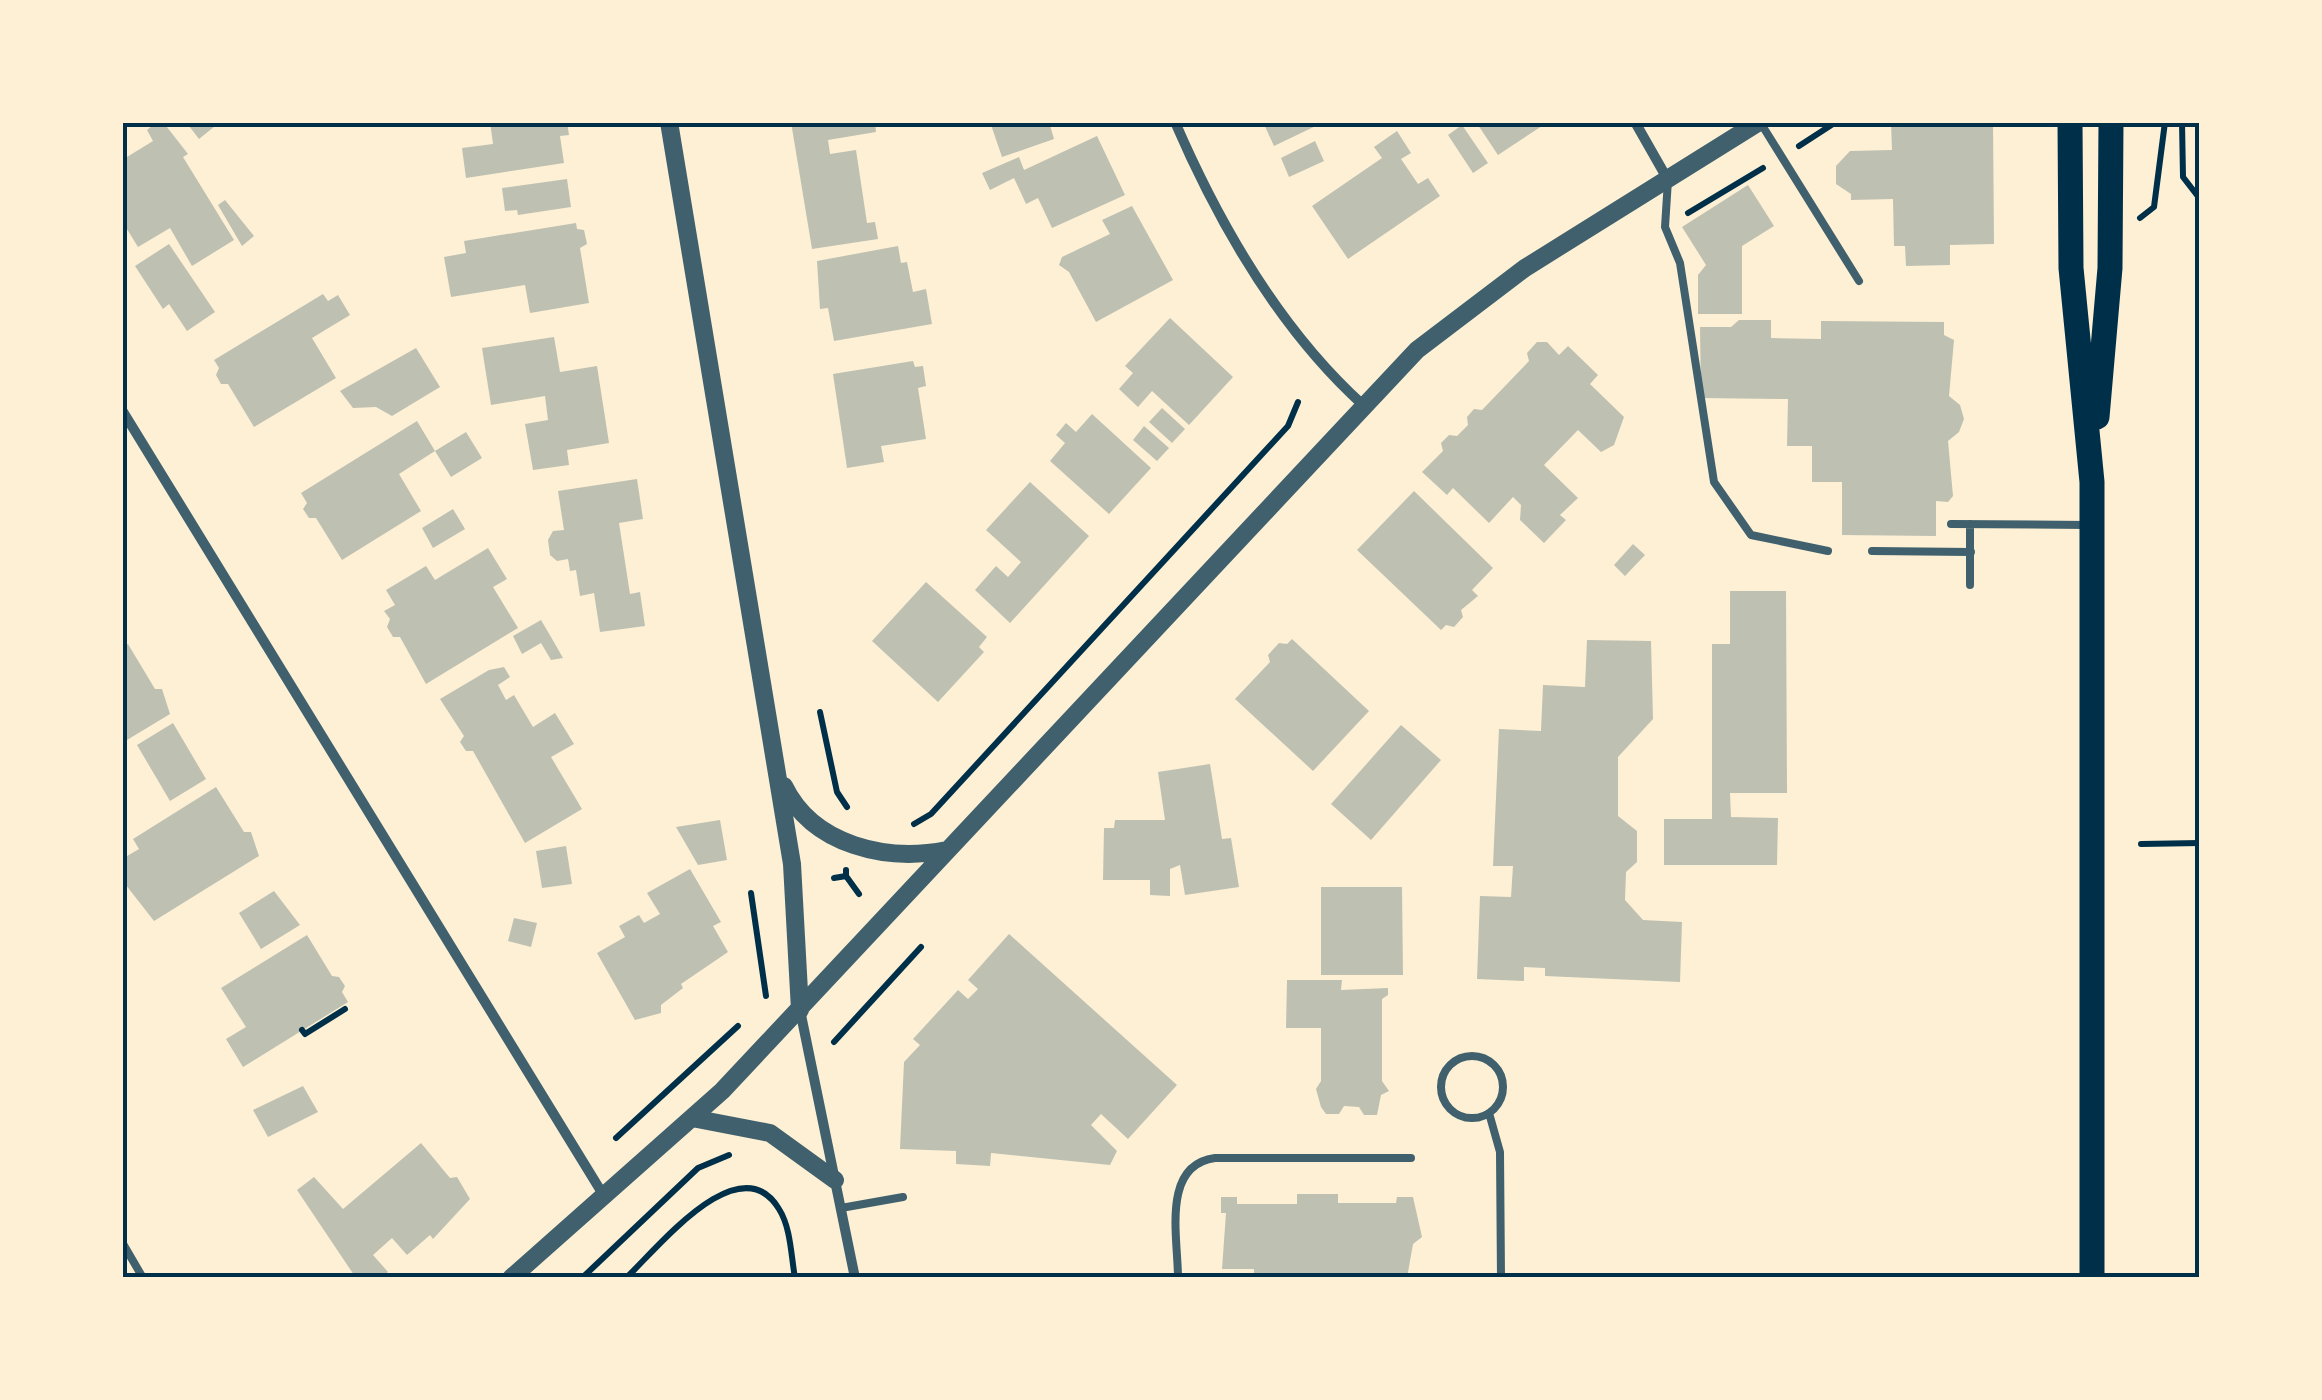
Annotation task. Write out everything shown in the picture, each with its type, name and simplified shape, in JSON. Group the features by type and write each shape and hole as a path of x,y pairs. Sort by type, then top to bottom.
{"main road":[{"path":"2070,122 2071,268 2092,482"},
{"path":"2092,1278 2092,482 2110,268 2111,122"}],"street":[{"path":"669,122 795,885 800,1010 855,1278"},
{"path":"1175,122 1212,198 1273,302 1314,359 1363,405"},
{"path":"1636,122 1668,180"},
{"path":"511,1278 692,1118 800,1010 1418,350 1525,268 1759,122"},
{"path":"122,410 604,1196"},
{"path":"777,772 798,808 829,834 851,844 904,855 948,850"},
{"path":"692,1118 770,1133 835,1180"}],"lane":[{"path":"1759,122 1859,280"},
{"path":"1668,180 1665,227 1680,262 1714,482 1751,536 1828,552"},
{"path":"1950,524 2092,525"},
{"path":"1970,524 1970,585"},
{"path":"1872,551 1971,552"},
{"path":"1478,1056 1498,1069 1503,1093 1489,1113 1465,1118 1446,1104 1441,1080 1454,1060 1478,1056"},
{"path":"1489,1113 1500,1152 1501,1278"},
{"path":"1178,1278 1178,1187 1195,1164 1215,1158 1412,1158"},
{"path":"842,1208 903,1197"},
{"path":"122,1242 144,1278"}],"path":[{"path":"1803,143 1836,122"},
{"path":"2139,218 2147,216 2154,207 2164,122"},
{"path":"2182,122 2183,177 2200,199"},
{"path":"1683,216 1764,168"},
{"path":"898,827 914,825 931,814 1288,426 1298,402"},
{"path":"820,712 836,792 860,817"},
{"path":"2141,844 2200,843"},
{"path":"834,878 846,876 859,894"},
{"path":"751,893 767,999 755,1010"},
{"path":"836,1059 832,1043 921,947"},
{"path":"302,1030 305,1034 345,1009"},
{"path":"616,1138 742,1022"},
{"path":"582,1278 698,1168 731,1154 748,1154"},
{"path":"626,1278 716,1194 740,1187 768,1196 778,1207 796,1278"}],"building":[{"path":"163,122 188,154 183,157 234,240 192,266 170,228 138,247 122,221 122,160 153,141 147,130"},
{"path":"186,122 220,122 199,139"},
{"path":"490,122 567,122 569,135 560,136 564,163 466,178 462,148 493,144"},
{"path":"791,122 875,122 876,132 828,140 830,154 856,150 867,223 875,222 878,239 812,249"},
{"path":"990,122 1049,122 1054,139 1002,157"},
{"path":"1263,122 1324,122 1274,146"},
{"path":"1476,122 1548,122 1498,155"},
{"path":"1891,122 1993,122 1994,244 1950,245 1950,265 1906,266 1905,246 1894,246 1893,199 1851,200 1851,194 1836,184 1836,166 1850,151 1892,150"},
{"path":"1462,125 1488,163 1473,173 1448,135"},
{"path":"1397,131 1411,153 1401,159 1418,184 1428,178 1440,196 1348,259 1312,206 1382,158 1374,147"},
{"path":"1097,136 1125,195 1052,228 1038,198 1026,204 1014,178 990,190 982,173 1019,157 1024,170"},
{"path":"1315,141 1324,161 1289,177 1281,158"},
{"path":"567,179 571,207 518,215 517,210 505,211 502,188"},
{"path":"1748,185 1774,226 1742,246 1742,314 1698,314 1698,275 1706,265 1682,227"},
{"path":"225,200 254,236 242,246 218,205"},
{"path":"1132,206 1173,280 1096,322 1069,272 1059,265 1062,257 1110,234 1102,220"},
{"path":"576,223 577,229 584,230 587,244 580,248 589,303 530,313 525,285 451,297 444,257 466,253 464,241"},
{"path":"169,244 215,312 187,331 169,304 163,309 135,266"},
{"path":"898,246 901,263 907,262 913,292 926,289 932,324 834,341 828,308 820,309 817,261"},
{"path":"323,294 328,301 338,295 350,315 312,338 336,378 254,427 228,384 221,384 214,360"},
{"path":"1170,318 1233,377 1189,425 1152,391 1138,407 1119,389 1133,373 1125,366"},
{"path":"1739,320 1771,320 1771,338 1821,339 1821,321 1944,322 1944,335 1954,340 1949,396 1960,405 1964,419 1959,432 1948,441 1953,496 1948,502 1936,501 1936,536 1842,535 1842,482 1812,482 1812,446 1787,446 1788,399 1701,398 1700,327 1731,327"},
{"path":"554,337 560,372 597,366 609,443 567,450 569,465 533,470 525,424 548,420 545,396 491,405 482,348"},
{"path":"1537,342 1547,342 1559,355 1568,346 1598,375 1590,384 1624,417 1614,445 1601,452 1578,430 1544,465 1578,498 1560,515 1566,520 1544,543 1520,520 1521,505 1513,497 1489,523 1453,488 1447,495 1422,472 1443,451 1441,443 1449,435 1457,436 1468,425 1467,417 1474,409 1482,410 1529,361 1527,353"},
{"path":"416,348 440,387 392,416 376,407 353,408 340,391"},
{"path":"913,361 915,367 923,366 926,386 918,388 926,439 881,446 884,462 847,468 833,374"},
{"path":"1162,408 1185,429 1172,443 1149,422"},
{"path":"1092,414 1151,468 1109,514 1050,461 1065,443 1056,435 1066,423 1076,432"},
{"path":"417,421 435,451 399,474 421,511 342,560 316,518 309,518 303,509 307,503 301,493"},
{"path":"1144,426 1169,448 1157,461 1133,440"},
{"path":"466,432 482,458 451,477 435,451"},
{"path":"637,479 643,519 619,523 630,594 640,592 645,626 600,632 594,593 580,596 576,570 570,571 568,559 557,561 550,555 548,540 553,531 564,530 558,491"},
{"path":"1030,482 1089,536 1010,623 975,590 996,566 1008,577 1021,562 986,530"},
{"path":"1414,491 1493,568 1472,590 1478,596 1461,610 1463,617 1454,627 1446,625 1441,630 1357,550"},
{"path":"453,509 465,529 433,548 422,528"},
{"path":"1633,544 1645,555 1625,576 1614,565"},
{"path":"488,548 507,579 493,587 518,628 426,684 400,637 393,637 387,627 390,619 384,611 395,605 386,590 426,566 435,580"},
{"path":"926,582 987,637 979,647 984,652 938,702 872,641"},
{"path":"1730,591 1786,591 1787,793 1730,793 1731,817 1778,818 1777,865 1664,865 1664,819 1712,819 1712,644 1730,644"},
{"path":"541,620 563,658 551,660 541,643 522,654 513,636"},
{"path":"1292,639 1369,711 1313,771 1235,699 1270,662 1268,655 1279,643 1287,644"},
{"path":"1587,640 1651,641 1653,719 1618,757 1618,816 1637,831 1637,862 1626,872 1625,900 1643,920 1682,922 1680,982 1545,976 1545,968 1524,967 1524,981 1477,979 1480,896 1511,897 1513,866 1493,866 1499,729 1541,731 1543,685 1585,687"},
{"path":"128,644 155,689 162,689 170,714 122,743 122,647"},
{"path":"504,667 510,677 498,685 506,700 514,695 533,727 555,713 574,744 551,757 582,809 525,843 473,751 466,751 460,742 464,736 440,699 489,670"},
{"path":"173,723 206,779 170,801 137,745"},
{"path":"1401,725 1441,760 1371,840 1331,804"},
{"path":"1210,764 1222,839 1231,838 1239,887 1185,895 1180,865 1170,869 1170,896 1150,895 1150,880 1103,880 1104,828 1114,828 1115,820 1165,820 1158,772"},
{"path":"216,787 244,832 251,832 259,856 154,921 122,880 122,859 139,849 133,839"},
{"path":"720,820 727,860 698,865 676,827"},
{"path":"566,846 572,884 542,888 536,851"},
{"path":"690,869 721,922 713,926 728,952 681,984 683,988 661,1005 661,1013 635,1020 597,953 625,937 619,926 639,915 644,923 660,914 647,893"},
{"path":"1321,887 1402,887 1403,975 1321,975"},
{"path":"274,891 300,925 261,949 239,913"},
{"path":"514,918 537,923 531,947 508,941"},
{"path":"1009,934 1177,1085 1128,1139 1101,1114 1091,1125 1117,1151 1110,1165 991,1153 990,1166 956,1164 956,1151 900,1149 904,1062 920,1045 913,1039 958,990 968,999 978,989 968,980"},
{"path":"307,935 332,976 339,977 345,986 342,992 348,1002 243,1067 226,1039 246,1027 221,988"},
{"path":"1287,980 1342,980 1341,990 1388,988 1388,995 1382,999 1382,1081 1389,1091 1381,1095 1377,1115 1364,1115 1359,1107 1344,1106 1339,1114 1326,1114 1321,1107 1316,1089 1321,1081 1321,1028 1286,1028"},
{"path":"303,1086 318,1112 268,1137 253,1110"},
{"path":"421,1143 450,1178 457,1177 470,1199 433,1239 430,1235 407,1255 392,1238 373,1255 388,1272 381,1278 356,1278 297,1190 314,1177 343,1209"},
{"path":"1297,1194 1338,1194 1338,1203 1396,1203 1397,1197 1413,1197 1422,1237 1413,1244 1407,1278 1254,1278 1254,1269 1222,1269 1226,1213 1221,1213 1221,1197 1237,1197 1237,1204 1297,1204"}]}
